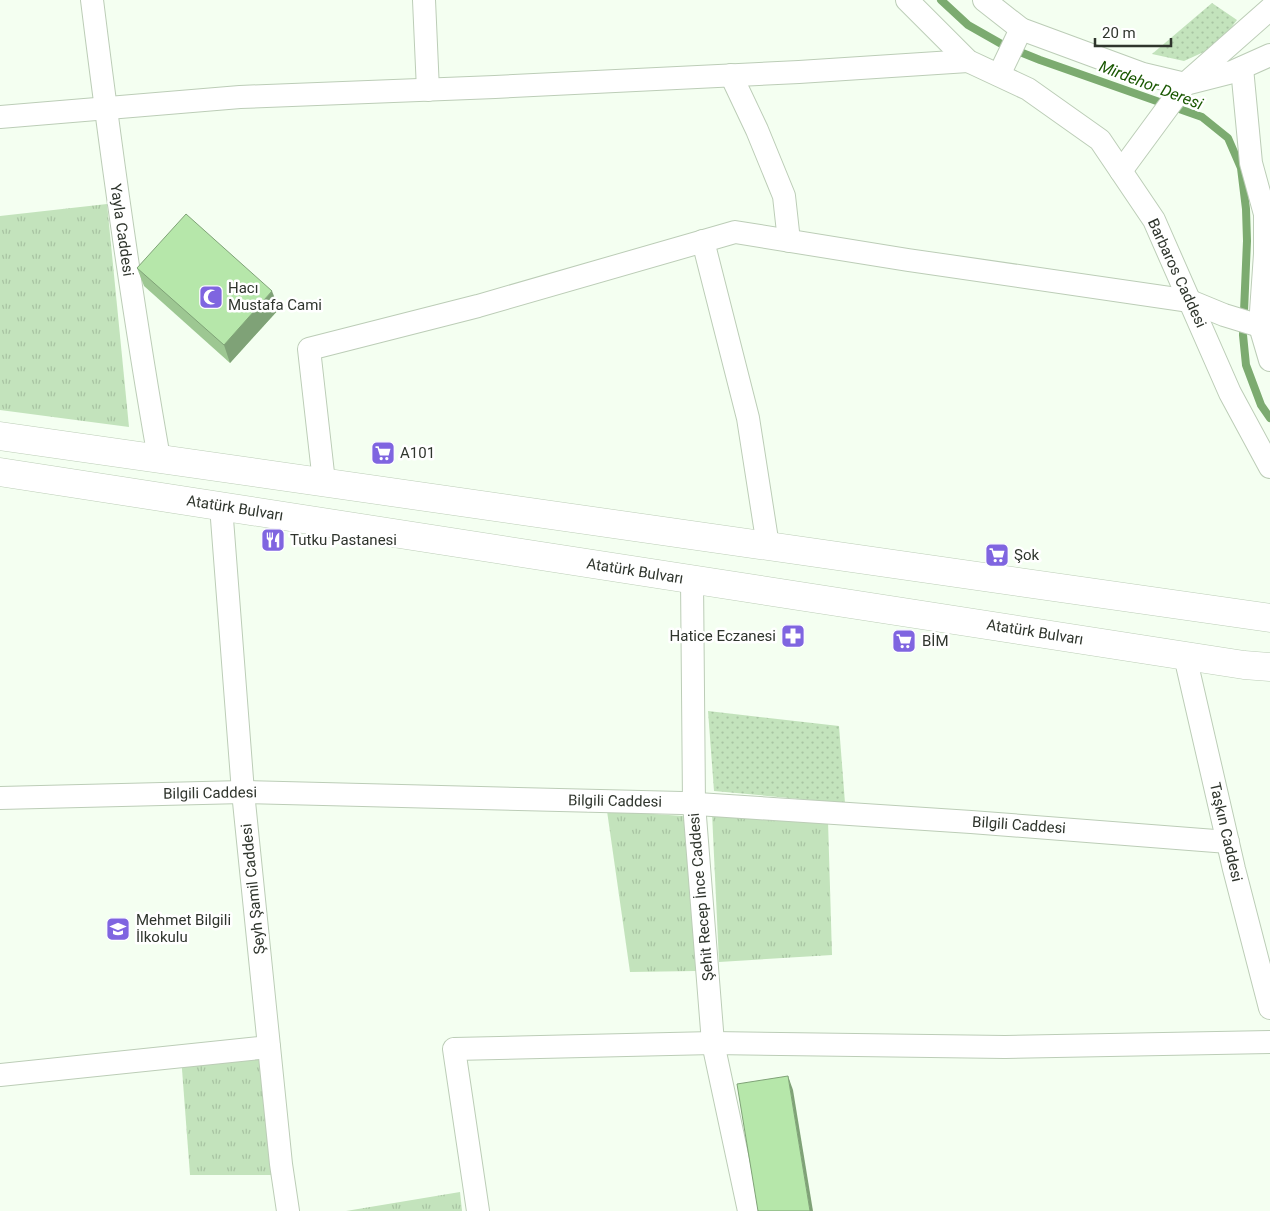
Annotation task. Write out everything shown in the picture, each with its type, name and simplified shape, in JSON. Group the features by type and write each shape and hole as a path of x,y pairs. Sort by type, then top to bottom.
{"main road":[{"path":"0,436 1269,616"},
{"name":"Atatürk Bulvarı","path":"0,472 1185,656 1270,667"}],"street":[{"name":"Yayla Caddesi","path":"92,0 105,108 145,382 159,458"},
{"path":"424,0 428,90"},
{"name":"Barbaros Caddesi","path":"907,0 968,61 1010,50 1028,89 1100,140 1154,220 1230,393 1270,467"},
{"path":"984,0 1010,50 1142,74 1185,84 1232,72 1270,55"},
{"path":"1121,171 1185,84 1270,10"},
{"path":"0,117 240,97 428,90 968,61"},
{"path":"1242,68 1251,162 1265,214 1265,254 1260,326 1270,360"},
{"path":"731,75 757,130 784,196 789,240"},
{"path":"324,482 309,349 478,306 735,232 1190,301 1224,315 1260,326"},
{"path":"703,241 748,418 768,546"},
{"name":"Şeyh Şamil Caddesi","path":"221,506 243,792 281,1164 288,1211"},
{"name":"Şehit Recep İnce Caddesi","path":"692,579 694,804 713,1043 749,1211"},
{"name":"Taşkın Caddesi","path":"1185,656 1228,842 1270,1008"},
{"name":"Bilgili Caddesi","path":"0,798 243,792 694,804 971,822 1228,842"},
{"path":"478,1211 454,1049 713,1043 1005,1048 1270,1042"},
{"path":"0,1075 269,1047"}],"green space":[{"path":"1212,3 1237,20 1217,46 1184,61 1152,54"},
{"path":"107,204 129,427 0,410 0,216"},
{"path":"708,711 839,726 845,803 714,791"},
{"path":"607,811 684,816 696,971 630,972"},
{"path":"712,813 828,821 832,955 719,962"},
{"path":"269,1047 282,1175 190,1175 181,1056"},
{"path":"460,1192 462,1211 346,1211"}],"building":[{"name":"Hacı Mustafa Cami","path":"186,214 272,291 224,345 137,268"},
{"path":"788,1076 810,1211 758,1211 737,1084"}],"waterway":[{"name":"Mirdehor Deresi","path":"941,0 968,25 1005,46 1202,117 1228,138 1241,168 1246,209 1247,241 1243,335 1246,365 1261,405 1270,418"}],"place":[{"name":"Hacı Mustafa Cami","path":"211,297"},
{"name":"A101","path":"383,453"},
{"name":"Tutku Pastanesi","path":"273,540"},
{"name":"Şok","path":"997,555"},
{"name":"Hatice Eczanesi","path":"793,636"},
{"name":"BİM","path":"904,641"},
{"name":"Mehmet Bilgili İlkokulu","path":"118,929"}]}
